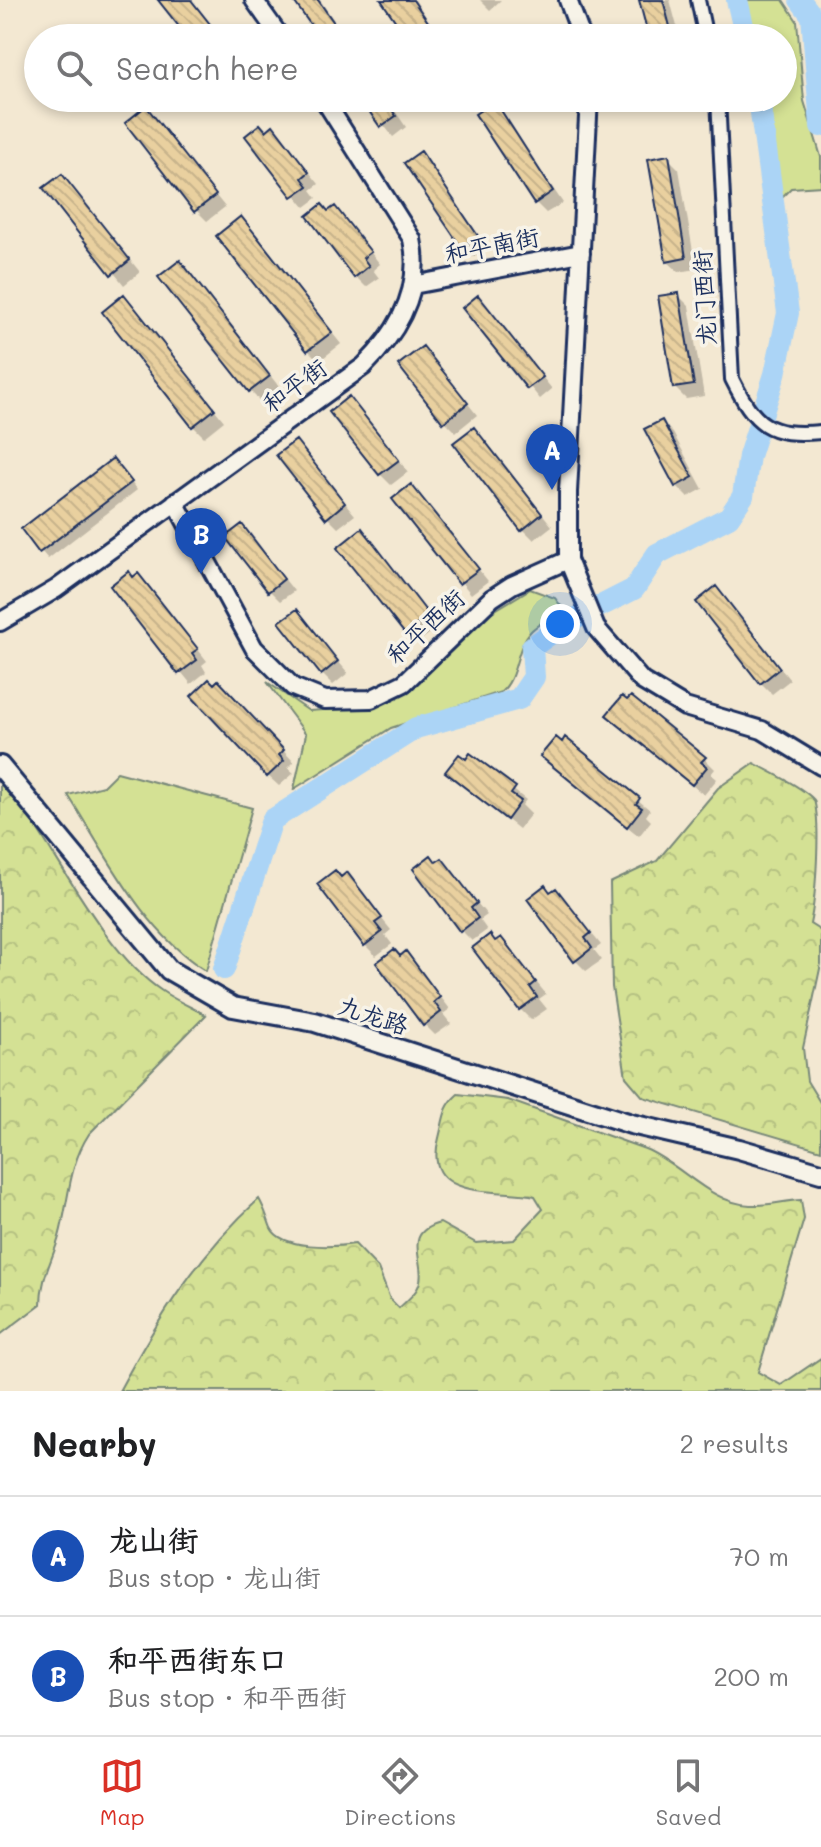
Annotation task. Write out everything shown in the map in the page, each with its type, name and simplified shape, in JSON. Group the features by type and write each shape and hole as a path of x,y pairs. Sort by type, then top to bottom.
{"main road":[{"name":"九龙路","path":"0,766 169,970 233,1007 315,1022 631,1124 739,1149 821,1173"}],"street":[{"path":"254,0 271,24"},
{"path":"568,0 577,24"},
{"path":"698,0 703,24"},
{"name":"和平街","path":"0,622 28,608 364,366 386,344 402,317 413,285 415,255 405,224 332,112"},
{"path":"588,112 568,492 568,560 596,628 642,681 685,707 762,730 821,766"},
{"name":"龙门西街","path":"719,112 732,379 748,410 766,428 790,435 821,432"},
{"name":"和平南街","path":"413,285 581,253"},
{"name":"和平西街","path":"175,502 254,648 293,687 325,700 371,699 404,683 492,598 512,585 568,560"}],"green space":[{"path":"746,0 783,0 797,21 804,101 821,157 821,186 791,188 779,200 768,112 797,112 797,24 752,24"},
{"path":"530,589 555,598 564,610 539,624 526,637 511,679 501,692 391,728 294,789 306,734 267,682 309,711 351,708 407,691 477,621"},
{"path":"754,763 809,795 814,800 816,811 817,860 810,924 821,931 821,964 803,1048 807,1081 821,1104 821,1150 643,1097 626,1077 612,987 610,883 657,861 718,788"},
{"path":"117,772 252,808 206,971 163,935 145,914 68,795 103,786"},
{"path":"0,782 6,784 24,808 98,924 119,950 162,991 206,1015 89,1134 73,1171 41,1304 0,1335"},
{"path":"458,1094 508,1100 645,1149 709,1191 736,1203 756,1205 801,1200 804,1219 758,1372 781,1385 821,1358 821,1391 119,1391 149,1338 198,1265 259,1199 271,1228 286,1240 310,1245 355,1244 378,1268 390,1299 399,1308 415,1292 420,1280 418,1243 420,1235 427,1228 440,1223 476,1243 514,1240 543,1209 535,1196 466,1188 441,1173 436,1159 443,1119"}],"building":[{"path":"158,0 191,0 210,24 177,24"},
{"path":"293,0 318,0 335,24 310,24"},
{"path":"381,0 413,0 429,24 397,24"},
{"path":"639,0 663,0 669,24 645,24"},
{"path":"139,112 151,112 216,195 194,212 125,123"},
{"path":"370,112 393,112 396,116 380,127"},
{"path":"502,112 553,191 534,204 475,114"},
{"path":"260,124 266,131 273,125 309,172 302,178 308,186 292,197 245,136"},
{"path":"421,151 478,236 461,247 404,163"},
{"path":"669,155 686,258 666,262 648,159"},
{"path":"62,174 130,260 111,275 43,188"},
{"path":"322,204 328,211 335,206 371,252 363,258 369,266 354,278 307,216"},
{"path":"241,216 332,332 307,351 216,236"},
{"path":"180,260 270,376 249,392 158,277"},
{"path":"679,293 694,385 673,388 658,296"},
{"path":"124,294 215,409 192,427 102,312"},
{"path":"478,295 543,377 527,389 462,308"},
{"path":"423,346 468,403 443,423 398,365"},
{"path":"349,396 399,460 379,475 329,412"},
{"path":"662,420 693,477 675,487 644,429"},
{"path":"474,427 542,514 521,531 453,443"},
{"path":"296,440 345,503 326,519 276,455"},
{"path":"113,458 132,482 39,553 21,529"},
{"path":"411,484 479,569 459,584 392,499"},
{"path":"242,524 284,579 268,592 225,537"},
{"path":"362,528 429,615 405,634 337,548"},
{"path":"129,571 133,577 138,573 198,649 192,653 197,660 178,674 110,586"},
{"path":"716,586 780,668 760,684 696,602"},
{"path":"297,609 338,661 321,675 279,622"},
{"path":"209,679 214,684 218,680 284,750 279,755 284,761 267,777 191,696"},
{"path":"622,696 627,700 631,696 706,757 701,762 707,767 692,785 606,715"},
{"path":"556,737 562,742 565,737 640,798 636,804 642,808 627,827 540,756"},
{"path":"470,753 516,787 511,794 521,801 507,820 445,772 459,754 466,759"},
{"path":"431,855 436,862 442,858 477,903 471,908 478,918 460,932 413,869"},
{"path":"335,870 341,877 347,872 382,918 375,923 382,932 364,946 317,884"},
{"path":"545,885 550,892 556,888 591,933 585,938 592,948 574,962 527,899"},
{"path":"490,934 495,941 501,937 536,982 530,987 537,997 519,1010 472,948"},
{"path":"394,949 400,956 406,951 440,997 434,1002 441,1012 423,1026 376,963"}],"waterway":[{"path":"737,0 743,24"},
{"path":"800,0 812,16 821,126"},
{"path":"224,969 272,820 416,728 519,699 534,677 532,647 561,626 634,589 657,554 729,517 743,496 749,456 775,374 788,313 761,112"}],"place":[{"name":"龙山街","path":"552,490"},
{"name":"和平西街东口","path":"201,574"}]}
